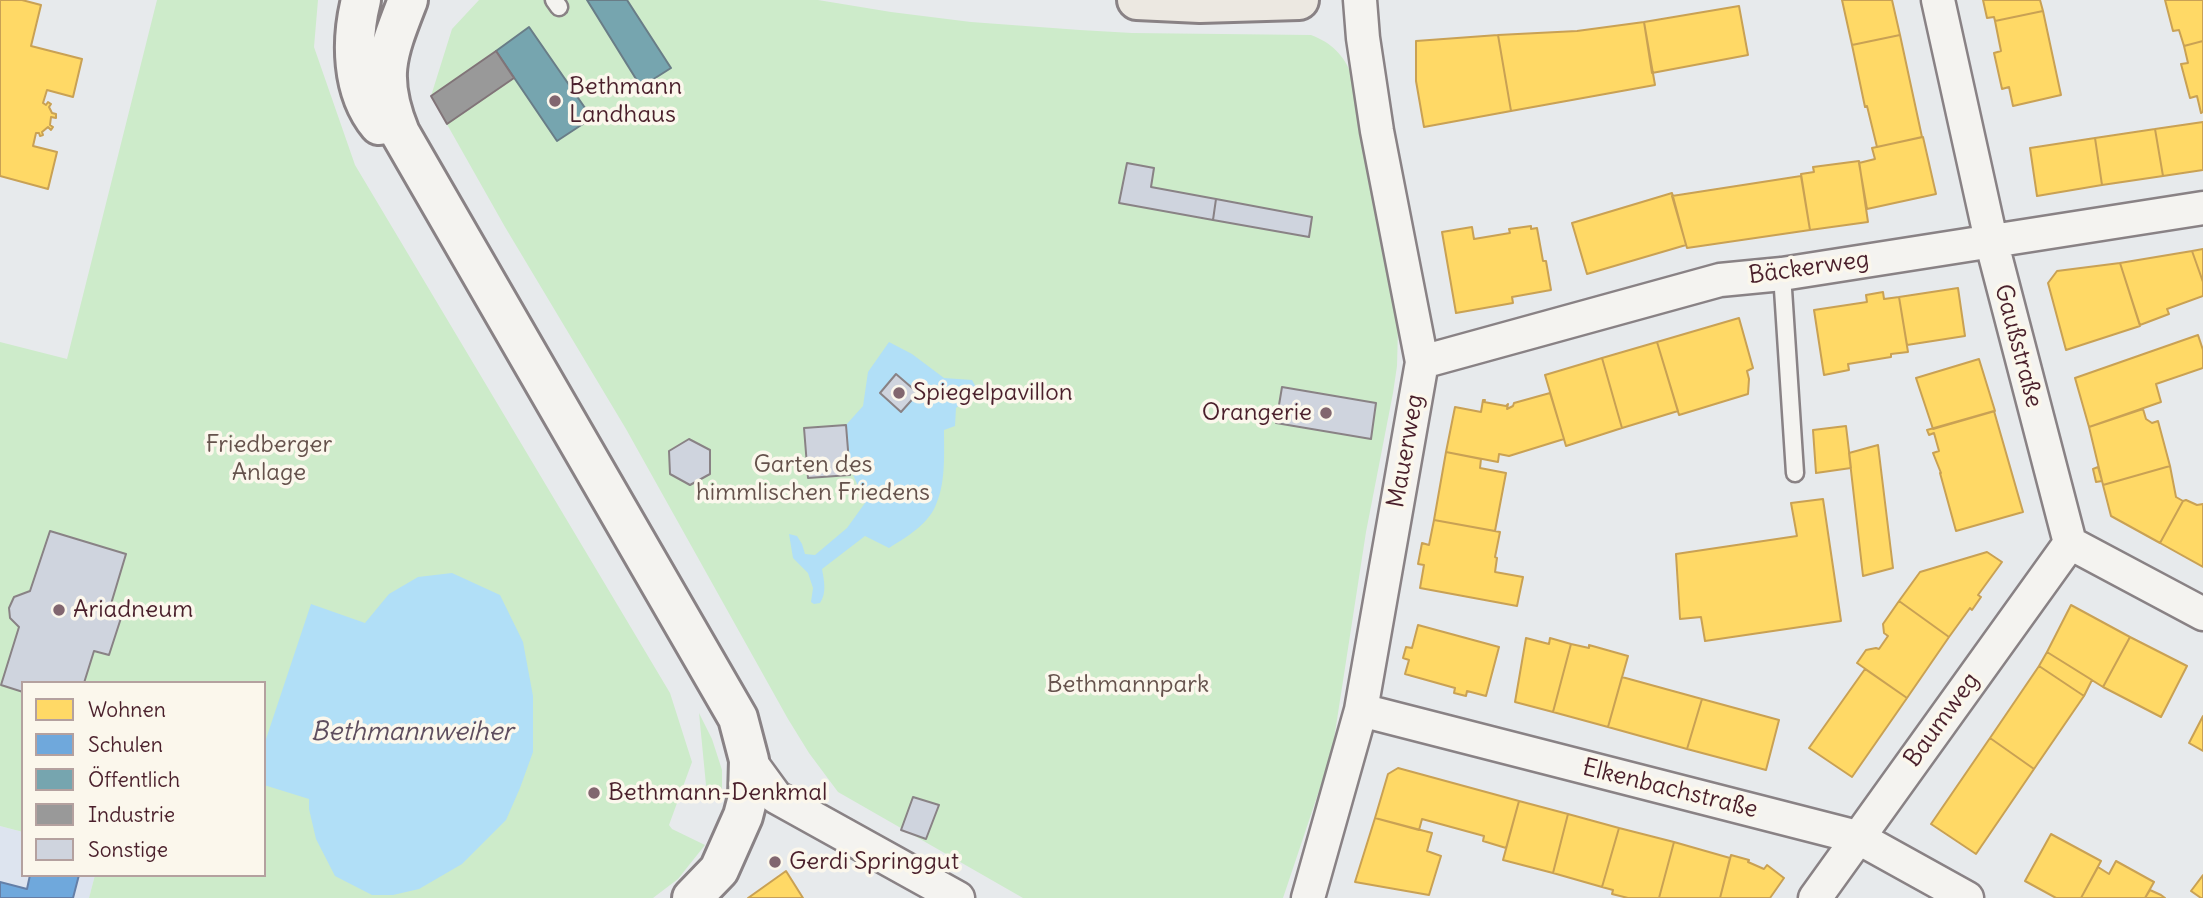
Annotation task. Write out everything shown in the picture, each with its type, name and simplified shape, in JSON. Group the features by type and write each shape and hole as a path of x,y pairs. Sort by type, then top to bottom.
{"main road":[{"path":"361,0 354,41 356,67 363,95 375,120 430,185"},
{"path":"408,0 390,44 385,75 387,97 400,133 738,718 750,760 748,797 736,834 719,870 692,898"},
{"path":"1137,0 1200,3 1299,0"}],"street":[{"name":"Mauerweg","path":"1308,898 1361,710 1422,362 1377,131 1360,0"},
{"name":"Gaußstraße","path":"1938,0 1990,240 2070,543"},
{"name":"Bäckerweg","path":"1422,362 1720,280 1782,274 2203,208"},
{"path":"2070,543 2203,614"},
{"name":"Baumweg","path":"1815,898 2070,543"},
{"name":"Elkenbachstraße","path":"1361,710 1857,837 1967,898"},
{"path":"750,760 776,797 952,897"}],"lane":[{"path":"1782,274 1795,473"}],"shaded area":[{"path":"0,826 21,831 21,877 94,877 89,898 0,898"}],"green space":[{"name":"Friedberger Anlage","path":"157,0 318,0 314,47 355,165 670,693 692,762 669,825 705,845 678,879 653,898 89,898 94,877 266,877 266,681 21,681 21,831 0,826 0,342 67,359"},
{"name":"Bethmannpark","path":"479,0 818,0 971,22 1080,30 1311,35 1336,51 1352,76 1398,329 1397,366 1366,532 1332,752 1283,898 1023,898 838,792 788,719 626,429 505,227 431,96 452,29"},
{"path":"699,713 712,739 722,770 722,797 712,795 706,785"}],"water":[{"path":"889,342 912,354 944,378 972,380 977,389 956,408 955,426 944,430 943,479 939,498 927,520 889,548 865,536 822,569 824,595 820,603 814,604 811,602 813,588 808,573 793,558 789,534 797,536 805,554 815,555 847,528 865,503 849,465 846,425 863,406 868,372"},
{"name":"Bethmannweiher","path":"452,573 500,595 523,642 533,696 533,752 506,820 462,864 419,889 393,895 372,895 335,876 316,839 309,799 266,786 266,739 311,604 365,623 389,594 418,577"}],"building: Wohnen":[{"path":"0,0 22,0 41,5 31,46 82,59 73,97 47,90 43,103 51,104 49,107 52,113 56,114 56,118 51,117 51,130 48,127 40,136 36,133 33,146 57,152 48,189 0,176"},
{"path":"1842,0 1892,0 1900,35 1852,45"},
{"path":"1983,0 2040,0 2043,11 1995,21 1994,17 1987,18"},
{"path":"2165,0 2203,0 2203,41 2184,46 2179,30 2173,31"},
{"path":"1739,6 1748,55 1652,73 1644,22"},
{"path":"2043,11 2061,95 2013,106 2009,87 2002,89 1994,53 2001,51 1995,21"},
{"path":"1644,22 1655,85 1511,111 1498,35 1577,31"},
{"path":"1498,35 1511,111 1424,127 1416,81 1416,41"},
{"path":"1900,35 1922,137 1877,147 1867,106 1865,107 1852,45"},
{"path":"2203,41 2201,113 2197,96 2190,98 2181,64 2188,63 2184,46"},
{"path":"2203,122 2203,170 2163,176 2155,129"},
{"path":"2155,129 2163,176 2102,185 2095,138"},
{"path":"1923,137 1936,194 1867,209 1859,163 1875,159 1872,148"},
{"path":"2095,138 2102,185 2037,196 2030,148"},
{"path":"1859,161 1868,222 1810,230 1801,174 1814,172 1813,167"},
{"path":"1801,176 1810,230 1687,248 1672,196"},
{"path":"1672,193 1686,245 1587,274 1572,223"},
{"path":"1531,226 1531,229 1537,228 1551,290 1512,297 1513,303 1456,313 1442,232 1472,227 1474,239 1510,233 1509,229"},
{"path":"2203,249 2203,282 2192,251"},
{"path":"2192,251 2203,282 2203,296 2167,309 2169,314 2140,325 2120,263"},
{"path":"2120,263 2140,326 2066,350 2048,283 2057,271"},
{"path":"1958,288 1965,336 1907,345 1899,297"},
{"path":"1883,292 1884,299 1899,297 1908,352 1848,364 1849,370 1824,375 1814,310 1867,302 1866,295"},
{"path":"1739,318 1753,368 1747,371 1748,394 1679,415 1657,342"},
{"path":"2198,335 2203,350 2203,368 2156,384 2161,402 2089,427 2075,378"},
{"path":"1657,342 1678,411 1622,428 1602,358"},
{"path":"1602,358 1622,428 1566,446 1545,375"},
{"path":"1979,359 1995,411 1933,429 1916,378"},
{"path":"1550,393 1564,439 1509,456 1499,454 1498,462 1446,452 1455,407 1481,412 1483,400 1485,400 1484,402 1506,406 1508,404 1507,409 1514,403"},
{"path":"2143,409 2146,419 2152,423 2158,421 2170,466 2103,485 2089,427"},
{"path":"1994,411 2023,512 1956,531 1933,453 1939,451 1934,433 1929,435 1927,430"},
{"path":"1846,426 1851,468 1816,473 1813,430"},
{"path":"1878,445 1893,568 1863,576 1849,453"},
{"path":"1446,452 1481,459 1480,468 1506,473 1495,531 1434,520"},
{"path":"2170,466 2176,497 2183,501 2160,543 2111,516 2103,485"},
{"path":"2098,467 2102,481 2096,482 2093,469"},
{"path":"1823,499 1841,621 1705,641 1701,617 1680,619 1676,554 1797,536 1791,503"},
{"path":"2186,500 2197,505 2203,504 2203,567 2160,543"},
{"path":"1434,520 1500,532 1495,572 1523,577 1517,606 1420,588 1424,565 1418,564 1422,543 1429,545"},
{"path":"1987,552 2002,562 1978,595 1981,597 1972,610 1970,608 1949,637 1899,601 1920,572"},
{"path":"1899,601 1949,637 1907,698 1857,663 1866,650 1879,649 1888,636 1884,633 1883,624"},
{"path":"2071,605 2130,637 2103,687 2047,652"},
{"path":"1418,625 1499,647 1486,696 1467,691 1466,696 1454,693 1455,688 1405,674 1409,660 1403,658 1406,647 1412,648"},
{"path":"2130,637 2187,666 2161,717 2103,687"},
{"path":"1526,638 1549,644 1550,638 1571,644 1553,712 1515,702"},
{"path":"1571,644 1589,648 1589,645 1628,656 1608,727 1553,712"},
{"path":"2047,652 2092,680 2084,696 2039,666"},
{"path":"2039,666 2084,696 2034,769 1990,738"},
{"path":"1865,669 1907,698 1852,777 1809,748"},
{"path":"1622,677 1702,699 1687,749 1608,727"},
{"path":"1702,699 1779,720 1766,770 1687,749"},
{"path":"2203,716 2203,751 2189,743"},
{"path":"1990,738 2034,769 1976,854 1931,824"},
{"path":"1398,768 1519,801 1506,848 1483,841 1484,836 1422,819 1419,830 1375,818 1388,774"},
{"path":"1519,801 1568,814 1553,873 1503,860"},
{"path":"1568,814 1619,828 1602,887 1553,873"},
{"path":"1375,818 1432,833 1427,851 1441,856 1429,895 1355,882"},
{"path":"1619,828 1674,842 1659,898 1628,898 1612,894 1613,890 1602,887"},
{"path":"2051,834 2101,861 2081,898 2056,898 2025,881"},
{"path":"1674,842 1730,858 1720,898 1659,898"},
{"path":"1731,855 1749,860 1748,862 1764,869 1767,865 1784,878 1770,898 1720,898"},
{"path":"2116,861 2154,882 2145,898 2081,898 2098,867 2109,874"},
{"path":"786,871 803,898 748,898"},
{"path":"2203,875 2203,898 2201,898 2191,891"},
{"path":"2150,890 2161,895 2165,898 2145,898"}],"building: Schulen":[{"path":"30,877 78,877 73,898 0,898 0,882 27,889"}],"building: Öffentlich":[{"name":"Bethmann Landhaus","path":"587,0 627,0 671,68 641,87"},
{"name":"Bethmann Landhaus","path":"529,27 592,118 557,141 496,51"}],"building: Industrie":[{"name":"Bethmann Landhaus","path":"496,51 514,78 447,124 431,96"}],"building: Sonstige":[{"path":"1127,163 1154,168 1151,187 1216,199 1213,220 1119,203"},
{"path":"1216,199 1312,217 1309,237 1213,220"},
{"name":"Spiegelpavillon","path":"896,374 918,393 901,412 880,393"},
{"name":"Orangerie","path":"1282,387 1376,403 1371,439 1276,423"},
{"path":"846,425 850,475 808,478 804,428"},
{"path":"689,439 710,450 710,474 690,485 670,474 669,451"},
{"name":"Ariadneum","path":"50,531 126,554 108,614 121,618 109,655 94,651 85,681 21,681 21,691 1,685 19,627 10,618 9,608 14,597 30,591"},
{"path":"913,797 939,805 926,839 901,830"}],"place":[{"name":"Bethmann Landhaus","path":"555,101"},
{"name":"Spiegelpavillon","path":"899,393"},
{"name":"Orangerie","path":"1326,413"},
{"name":"Ariadneum","path":"59,610"},
{"name":"Bethmann-Denkmal","path":"594,793"},
{"name":"Gerdi Springgut","path":"775,862"}],"park label":[{"name":"Garten des himmlischen Friedens","path":"813,479"}]}
